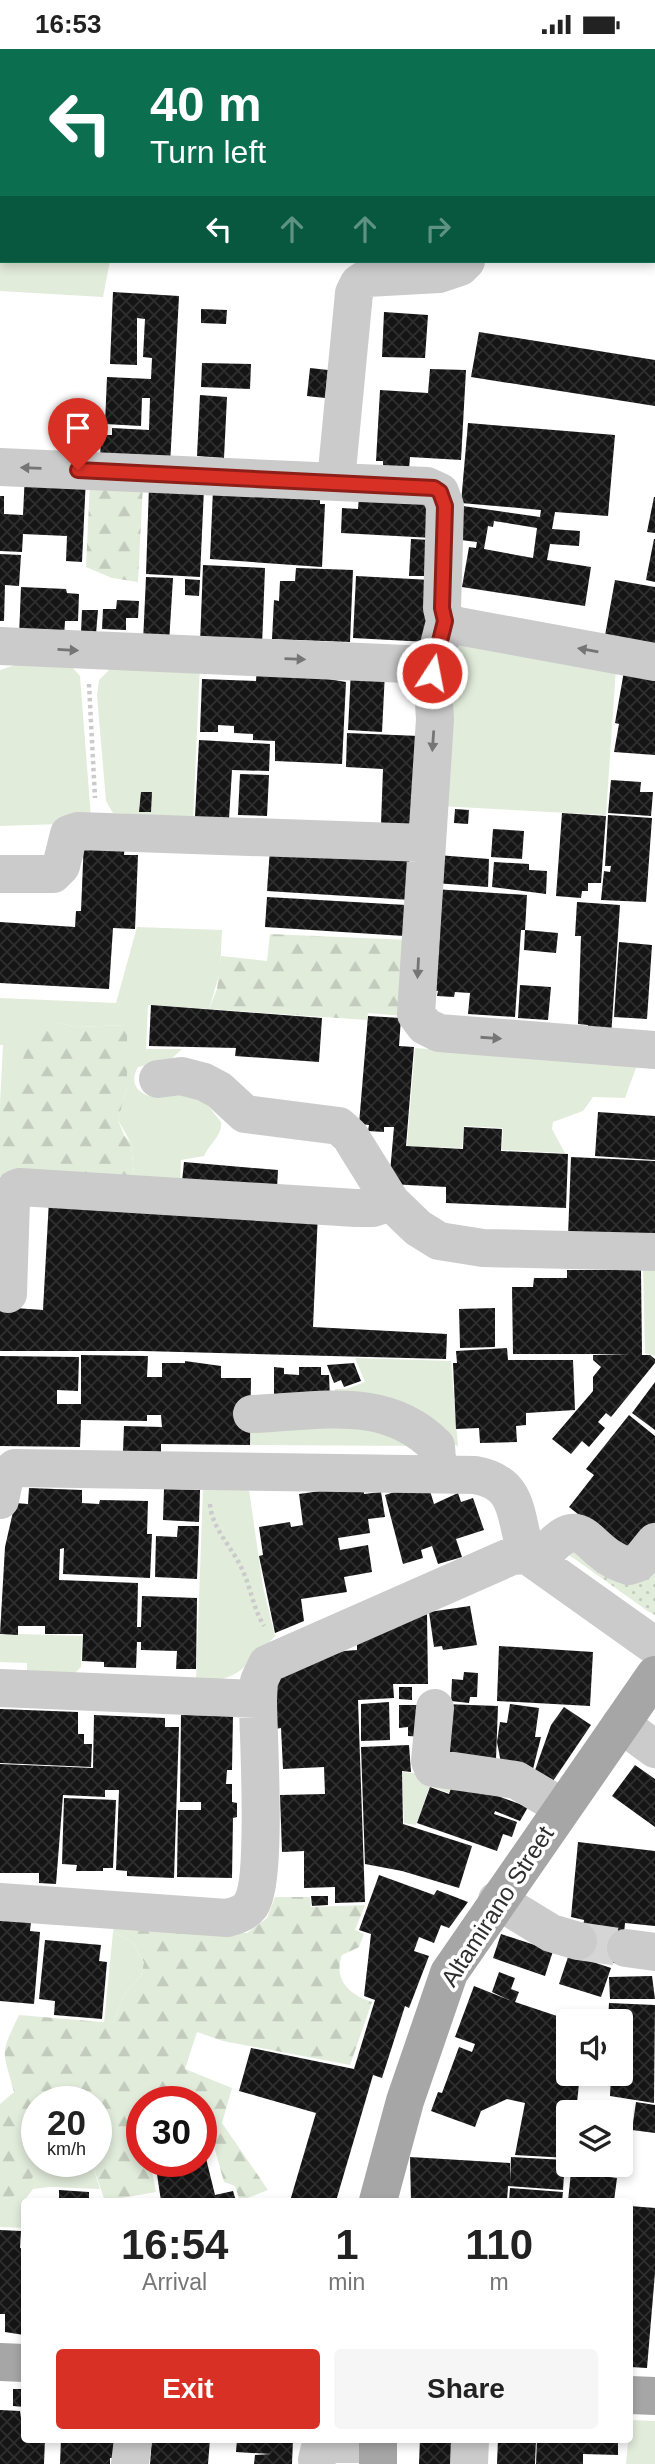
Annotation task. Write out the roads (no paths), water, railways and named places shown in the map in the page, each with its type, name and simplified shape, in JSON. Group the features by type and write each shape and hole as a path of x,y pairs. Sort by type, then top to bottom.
{"main road":[{"name":"Altamirano Street","path":"379,2198 405,2101 439,1996 462,1952 655,1675"},
{"path":"0,2362 21,2363"},
{"path":"633,2395 655,2396"}],"street":[{"path":"336,481 354,293 359,283 367,278 450,272 463,263"},
{"path":"0,467 427,486 440,492 445,506 442,608 445,621 432,673 436,702 416,1009 425,1026 444,1034 655,1050"},
{"path":"445,621 458,626 655,662"},
{"path":"0,646 405,664 432,673"},
{"path":"0,874 53,874 61,866 69,834 96,830 426,843"},
{"path":"158,1079 181,1076 204,1082 219,1090 245,1114 339,1126 350,1136 391,1202 418,1228 448,1243 483,1248 655,1252"},
{"path":"8,1294 11,1200 15,1189 20,1187 356,1207 373,1207 391,1202"},
{"path":"252,1414 349,1408 382,1413 410,1427 436,1446 438,1474"},
{"path":"0,1500 5,1476 15,1468 484,1476 505,1487 513,1501 533,1559"},
{"path":"533,1559 558,1537 569,1533 582,1536 629,1566 638,1563 655,1542"},
{"path":"0,1902 226,1918 240,1914 250,1907 259,1877 258,1699 264,1669 272,1661 287,1654 512,1556 533,1559 655,1646"},
{"path":"0,1688 258,1699"},
{"path":"435,1708 430,1761 433,1768 516,1780 562,1807"},
{"path":"621,1724 655,1749"},
{"path":"497,1900 551,1933 578,1941"},
{"path":"130,2464 133,2443"},
{"path":"468,2464 470,2443"},
{"path":"317,2460 322,2447 330,2444 378,2449"}],"tunnel":[{"path":"578,1941 626,1948"}]}
